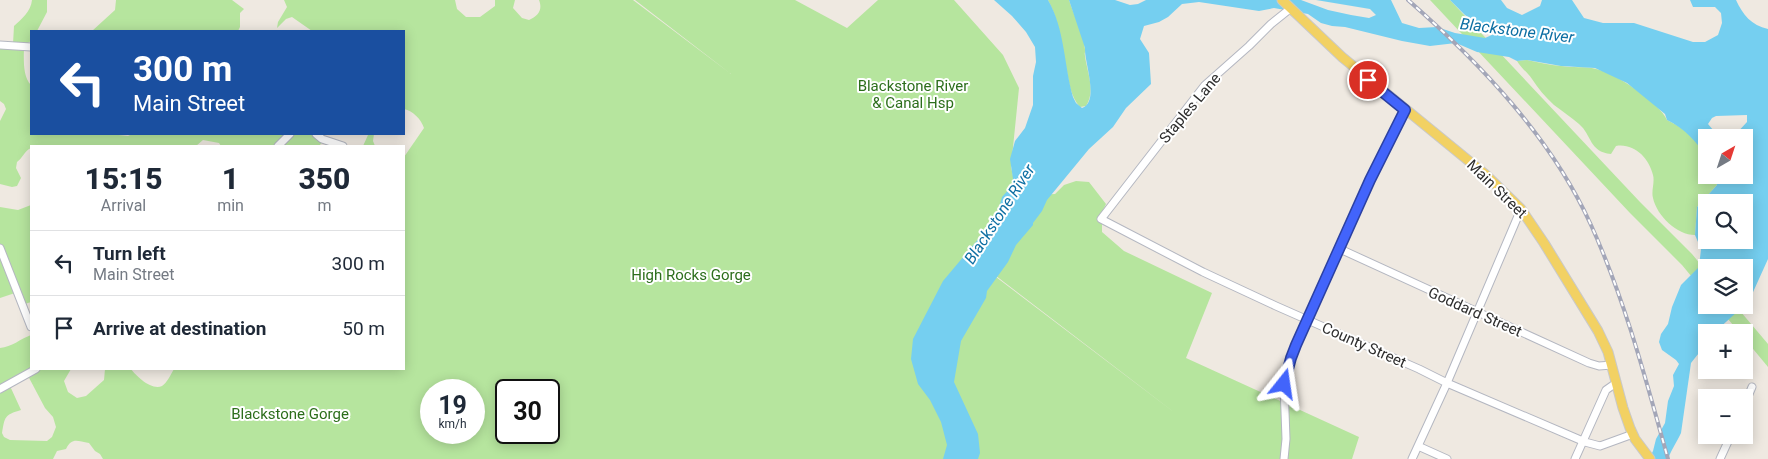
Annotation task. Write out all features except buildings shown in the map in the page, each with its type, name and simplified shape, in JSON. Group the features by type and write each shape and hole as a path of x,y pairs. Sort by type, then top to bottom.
{"main road":[{"name":"Main Street","path":"1282,0 1288,10 1301,18 1342,58 1486,175 1521,209 1535,228 1603,341 1612,365 1626,418 1634,436 1650,459"}],"street":[{"name":"Staples Lane","path":"1101,219 1205,85 1288,10"},
{"path":"0,44 30,47"},
{"path":"1284,459 1286,439 1284,384 1291,358 1370,180 1405,110"},
{"path":"279,145 289,135"},
{"path":"317,135 322,139 340,145"},
{"path":"1412,459 1447,383 1521,209"},
{"name":"County Street","path":"1101,219 1202,272 1447,383 1583,442 1600,446 1634,436"},
{"path":"0,248 30,324"},
{"name":"Goddard Street","path":"1340,249 1589,363 1599,366 1612,365"},
{"path":"0,389 34,370"},
{"path":"1575,459 1606,390 1616,383"},
{"path":"1720,459 1727,444"},
{"path":"1418,446 1447,459"}],"green space":[{"path":"32,0 47,0 47,12 38,30 30,30 30,42 24,45 25,72 30,84 30,135 319,135 325,139 320,145 220,145 219,143 203,140 197,145 30,145 30,149 17,162 16,168 21,178 17,186 12,187 0,184 0,121 6,109 0,101 0,43 13,44 14,26 23,18"},
{"path":"116,0 232,0 244,9 240,13 238,30 93,30 115,10"},
{"name":"High Rocks Gorge","path":"284,0 455,0 457,9 466,17 480,17 495,6 495,0 515,0 513,8 522,18 529,20 539,12 539,0 633,0 731,74 635,0 795,0 847,28 878,0 954,0 1003,55 1019,88 1011,167 1018,198 940,300 962,459 103,459 89,443 73,441 66,449 57,451 53,459 0,459 0,348 30,335 30,370 70,370 64,381 68,392 77,398 86,396 104,380 105,370 132,370 149,385 158,387 166,383 173,370 405,370 405,156 424,128 416,116 405,110 405,30 311,30 292,17 286,19 277,28 278,22 287,7","holes":["27,374 45,408 53,417 56,427 52,437 47,441 10,440 4,437 2,433 6,417 11,413 21,410 10,386"]},
{"path":"1048,0 1069,0 1080,30 1084,43 1091,88 1086,106 1080,107 1072,93 1057,24"},
{"path":"1430,0 1450,0 1640,202 1692,254 1698,261 1698,284 1682,265 1630,213"},
{"path":"1527,60 1557,66 1592,68 1604,71 1636,89 1663,113 1667,120 1684,130 1694,139 1698,144 1698,184 1717,185 1709,194 1698,194 1695,235 1681,232 1663,218 1655,205 1653,195 1654,181 1651,169 1640,153 1635,149 1623,146 1616,146 1611,154 1599,150 1583,128 1548,99 1517,61"},
{"path":"368,135 374,135 375,145 363,145"},
{"path":"1076,181 1089,182 1106,204 1102,212 1102,232 1124,251 1212,293 1186,358 1359,437 1352,459 978,459 977,434 949,390 960,334 996,277 1179,416 987,269 1035,195 1055,194 1064,185"},
{"path":"30,205 30,302 25,304 18,292 0,298 0,207 18,210"},
{"path":"1724,314 1743,314 1751,324 1732,324"},
{"path":"1753,326 1768,344 1768,367 1753,349"}],"water":[{"name":"Blackstone River","path":"994,0 1048,0 1058,23 1073,97 1082,108 1090,98 1090,81 1085,48 1069,0 1115,0 1130,5 1146,0 1301,0 1328,10 1369,18 1376,15 1370,9 1316,0 1391,0 1402,23 1419,28 1437,27 1455,33 1485,38 1494,34 1465,15 1450,0 1501,0 1507,8 1522,15 1540,6 1542,0 1572,0 1584,18 1603,23 1634,23 1693,42 1705,42 1718,35 1722,23 1721,13 1715,7 1693,7 1690,0 1736,0 1748,19 1768,29 1768,259 1753,292 1753,259 1700,259 1701,249 1753,249 1753,194 1709,194 1717,184 1753,184 1753,129 1740,129 1747,122 1747,115 1716,116 1712,118 1708,124 1712,129 1698,129 1698,145 1689,135 1667,120 1665,114 1627,83 1595,68 1561,66 1527,60 1517,61 1509,57 1477,52 1456,43 1430,46 1402,41 1345,27 1332,26 1321,23 1308,14 1274,8 1259,11 1199,2 1182,4 1168,17 1159,22 1144,26 1140,39 1149,53 1151,84 1126,108 1113,127 1089,149 1047,200 1033,225 1016,245 1008,262 987,291 986,298 961,341 954,382 978,434 980,453 978,459 943,459 947,445 941,422 930,400 918,384 911,359 913,339 943,281 996,218 1002,197 1011,187 1013,179 1010,159 1015,141 1025,128 1033,105 1033,76 1036,62 1035,47 1026,32"},
{"path":"1698,206 1698,242 1695,235"},
{"path":"1698,268 1698,314 1735,314 1724,324 1698,324 1698,354 1691,363 1681,433 1668,459 1649,459 1656,439 1665,423 1668,401 1674,386 1673,375 1679,364 1662,350 1659,342 1661,334 1668,324 1672,307 1681,285"}],"railway":[{"path":"1408,0 1461,49 1511,103 1535,132 1575,193 1603,253 1625,311 1668,459"}],"route":[{"path":"1284,384 1296,345 1370,180 1405,110 1368,80"}],"park label":[{"name":"Blackstone River & Canal Hsp","path":"913,94"},
{"name":"Blackstone Gorge","path":"290,414"}]}
